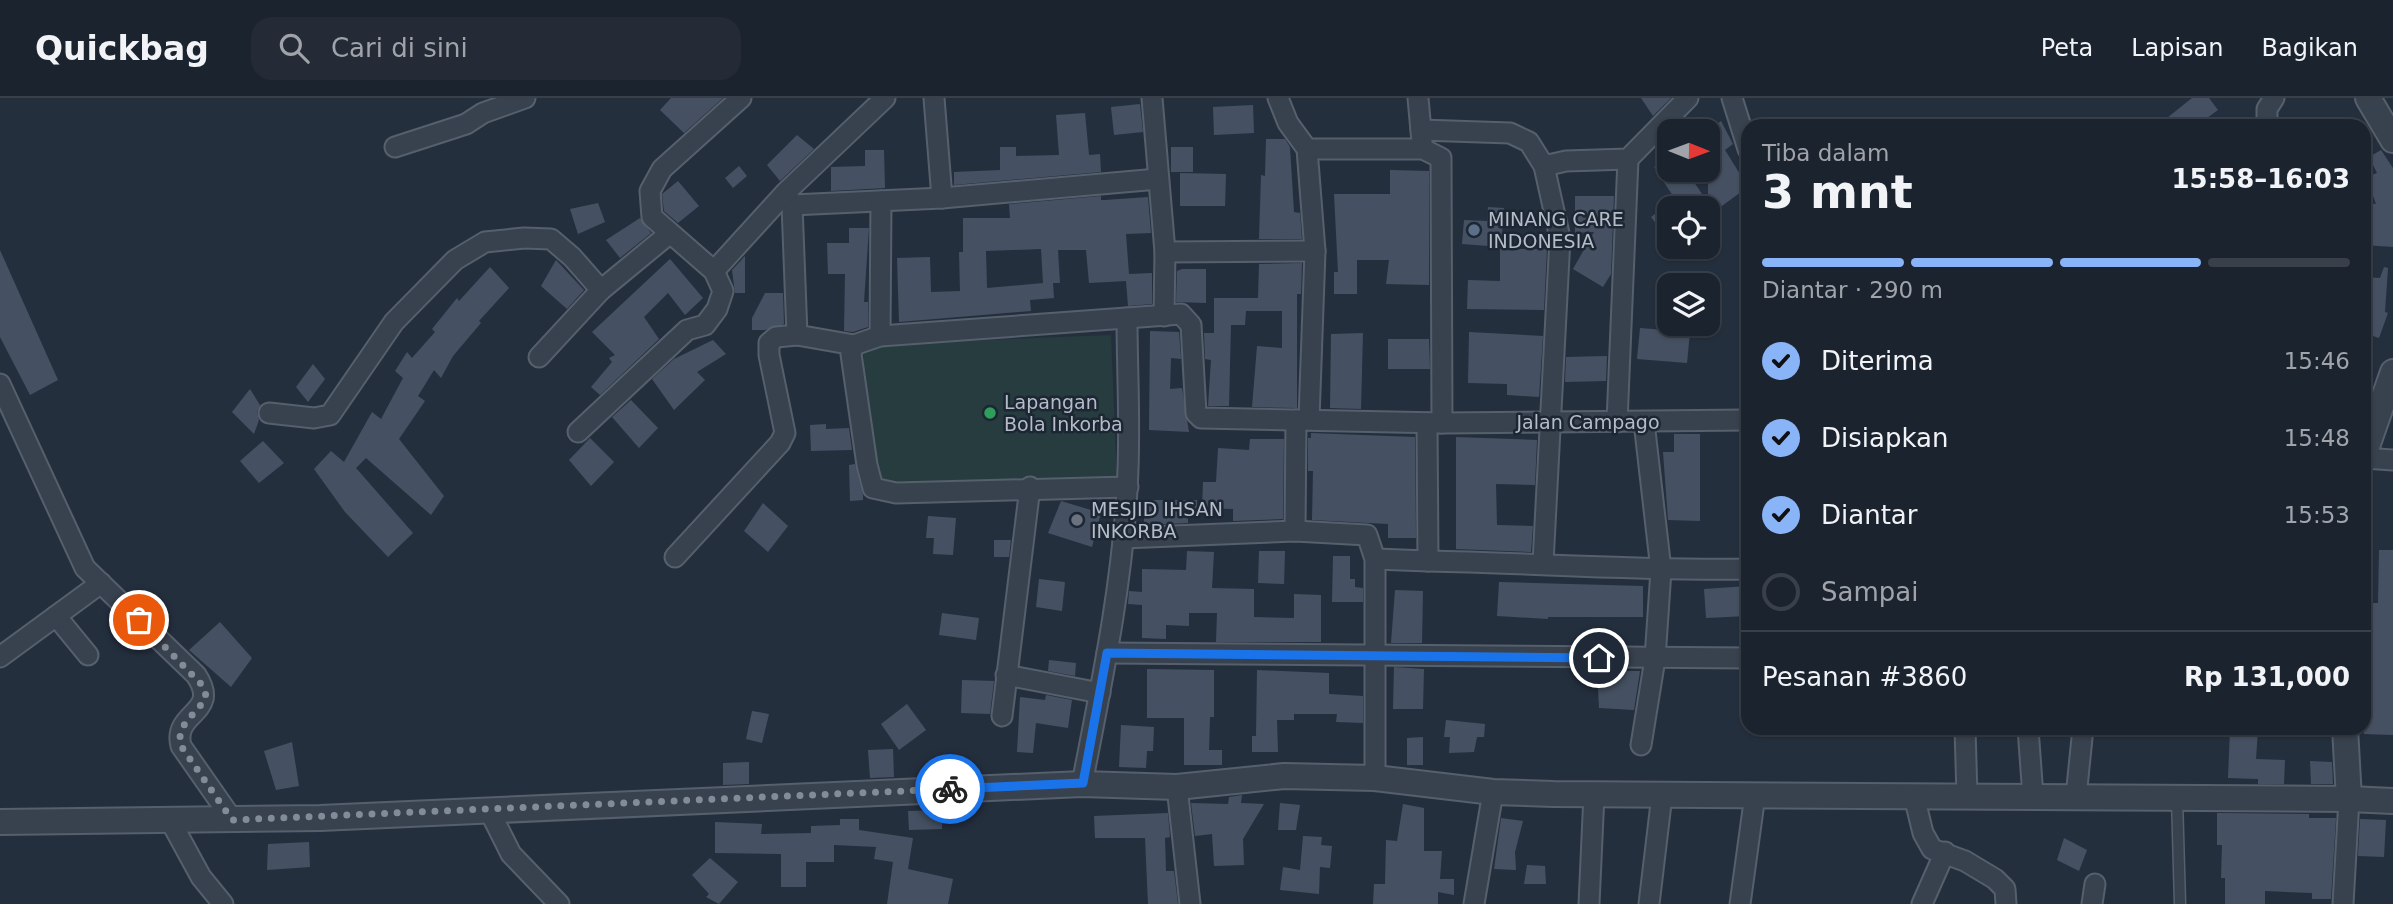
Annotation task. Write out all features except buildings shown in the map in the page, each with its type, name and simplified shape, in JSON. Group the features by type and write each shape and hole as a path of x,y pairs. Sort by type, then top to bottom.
{"street":[{"path":"396,147 466,124 483,113 525,98"},
{"path":"578,432 687,330 705,325 717,309 723,291 714,271 652,217 650,191 655,179 741,98"},
{"path":"714,271 885,98"},
{"path":"934,98 942,198"},
{"path":"675,557 779,443 785,433 769,355 769,343 776,337 797,335 855,345 880,336 1164,316 1165,252 1152,98"},
{"path":"1278,98 1288,123 1307,149 1315,251 1295,531"},
{"path":"1418,98 1422,140 1438,155 1442,164 1428,561"},
{"path":"1616,422 1628,159 1688,98"},
{"path":"1732,98 1741,127"},
{"path":"2267,119 2267,109 2274,98"},
{"path":"2368,98 2393,140"},
{"path":"1307,149 1510,133 1529,142 1544,166 1560,238 1543,563"},
{"path":"1544,166 1566,161 1628,159"},
{"path":"789,198 881,201 942,198 1158,179"},
{"path":"789,198 797,335"},
{"path":"880,336 881,201"},
{"path":"539,357 601,290 670,234"},
{"path":"269,413 314,418 330,415 394,322 455,260 485,242 524,238 551,239 572,257 601,290"},
{"path":"1165,252 1315,251"},
{"name":"Jalan Campago","path":"1164,316 1181,314 1191,325 1198,416 1434,423 1741,420"},
{"path":"1083,783 1107,653 1128,487 1127,318"},
{"path":"855,345 851,354 867,465 873,488 896,493 1030,487 1128,487"},
{"path":"2371,436 2393,372"},
{"path":"0,384 76,554 101,583 196,675 203,686 206,696 202,705 181,727 179,738 181,746 232,820"},
{"path":"1641,744 1655,659 1661,570 1644,422"},
{"path":"2371,457 2393,460"},
{"path":"1002,716 1030,487"},
{"path":"1123,538 1295,531 1367,535 1375,559 1378,655 1376,778"},
{"path":"1375,559 1543,563 1661,570 1741,569"},
{"path":"0,657 101,583"},
{"path":"56,616 88,655"},
{"path":"1107,653 1741,658"},
{"path":"1006,676 1100,693"},
{"path":"1965,735 1967,796"},
{"path":"2029,735 2033,797"},
{"path":"2076,797 2082,735"},
{"path":"2343,904 2348,799 2345,735"},
{"path":"0,822 232,820 1083,783 1177,787 1284,776 1376,778 1493,792 2393,801"},
{"path":"1177,787 1190,904"},
{"path":"1474,904 1493,792"},
{"path":"1589,904 1594,794"},
{"path":"1649,904 1662,794"},
{"path":"1740,904 1755,795"},
{"path":"1914,796 1923,833 1932,849 1945,852 1995,879 2005,889 2006,904"},
{"path":"489,810 511,855 559,904"},
{"path":"171,822 201,877 223,904"},
{"path":"1922,904 1945,852"},
{"path":"2092,904 2095,884"}],"lane":[{"path":"2177,798 2180,904"}],"green space":[{"name":"Lapangan Bola Inkorba","path":"1111,335 1117,481 869,492 863,345"}],"way so far":[{"path":"139,620 196,675 203,686 206,696 202,705 181,727 179,738 181,746 232,820 950,789"}],"place":[{"name":"MINANG CARE INDONESIA","path":"1474,230"},
{"name":"Lapangan Bola Inkorba","path":"990,413"},
{"name":"MESJID IHSAN INKORBA","path":"1077,520"}],"route":[{"path":"950,789 1083,783 1107,653 1599,658"}]}
